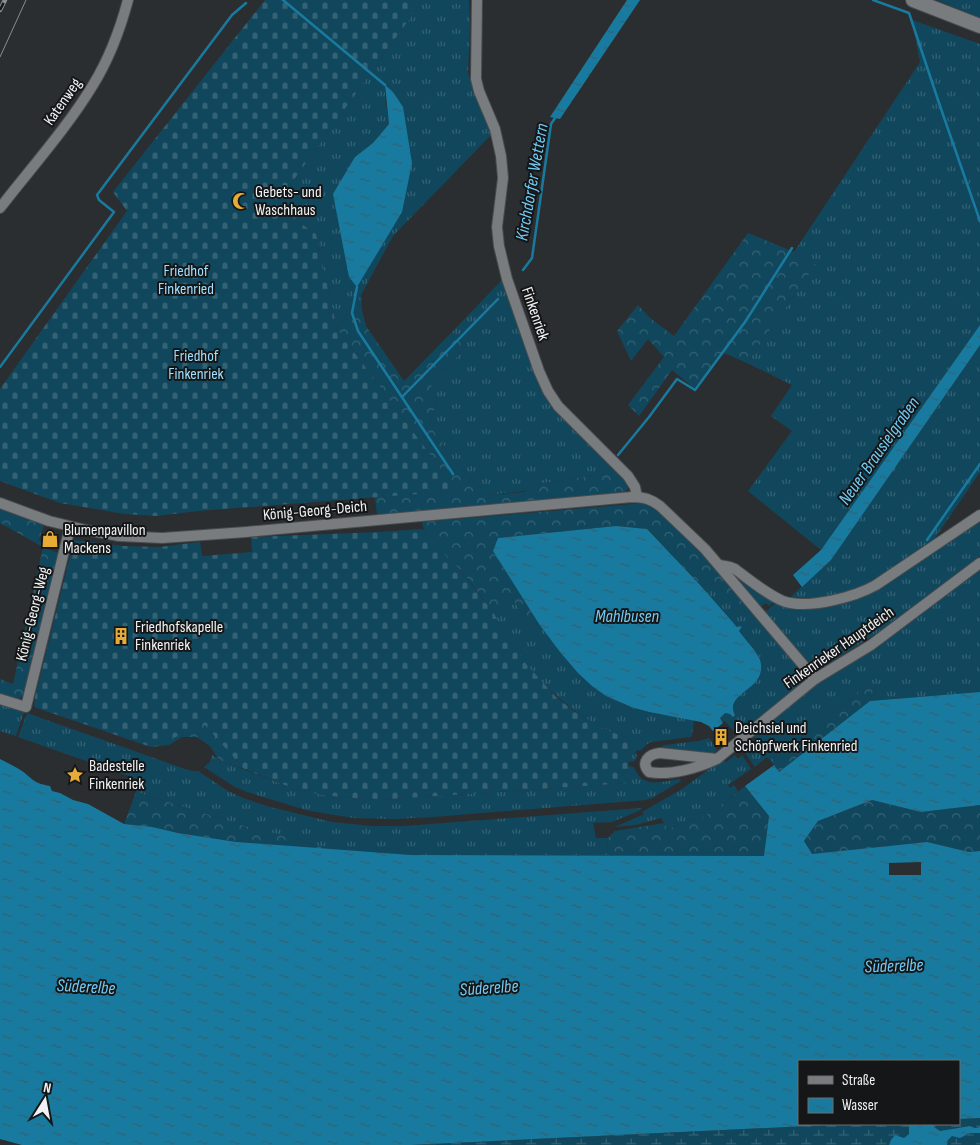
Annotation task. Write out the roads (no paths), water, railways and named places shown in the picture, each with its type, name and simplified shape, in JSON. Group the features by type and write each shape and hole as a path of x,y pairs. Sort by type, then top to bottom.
{"main road":[{"path":"913,0 980,26"}],"street":[{"name":"Katenweg","path":"0,208 68,122 94,84 109,56 128,0"},
{"name":"Finkenriek","path":"477,0 476,79 500,147 503,178 497,234 507,279 528,342 548,391 564,412 628,476 635,487 637,497"},
{"name":"König-Georg-Deich","path":"0,503 70,527 119,536 173,537 637,497"},
{"path":"637,497 648,498 655,502 705,549 815,679"},
{"name":"Finkenrieker Hauptdeich","path":"720,565 735,569 771,595 785,602 804,604 845,598 876,585 980,515"},
{"name":"König-Georg-Weg","path":"0,699 26,707 70,527"},
{"name":"Finkenrieker Hauptdeich","path":"717,759 660,753 649,756 646,760 646,769 650,772 665,773 701,767 717,759 815,679 871,645 980,563"}],"water":[{"path":"627,0 640,0 560,119 550,117"},
{"path":"385,85 393,92 403,107 412,163 402,212 357,287 349,277 333,194 355,157 373,143 389,124"},
{"path":"980,325 980,345 831,560 802,587 793,575 821,550"},
{"name":"Mahlbusen","path":"616,526 647,529 737,627 742,627 739,631 759,657 761,670 758,678 735,701 733,707 735,715 733,717 725,713 720,718 723,723 713,731 709,726 701,722 631,707 606,696 592,686 560,652 539,624 493,551 498,538"},
{"name":"Süderelbe","path":"980,692 980,805 921,812 872,800 818,821 804,841 812,854 927,842 969,852 980,851 980,1118 960,1119 960,1060 798,1060 798,1125 827,1125 411,1145 22,1145 0,1139 0,759 19,769 37,782 50,786 52,791 88,804 124,824 236,842 411,855 764,856 769,816 745,786 774,765 779,772 870,701"},
{"path":"909,1125 934,1125 940,1131 970,1126 980,1127 980,1133 970,1133 960,1138 952,1136 948,1140 947,1145 889,1145 895,1135 904,1138 909,1134"}],"waterway":[{"path":"283,0 385,85"},
{"path":"873,0 909,13 980,221"},
{"path":"0,367 114,212 99,200 97,195 232,15 246,3"},
{"name":"Kirchdorfer Wettern","path":"523,270 532,258 551,124 557,115"},
{"path":"618,455 677,379 695,390 745,322 792,248"},
{"path":"357,287 352,313 358,331 453,474"},
{"name":"Kirchdorfer Wettern","path":"402,397 498,299"},
{"path":"927,540 980,464"}],"tram line":[{"path":"0,57 26,0"}],"railway":[{"path":"0,10 5,0"}],"place":[{"name":"Gebets- und Waschhaus","path":"241,201"},
{"name":"Blumenpavillon Mackens","path":"50,539"},
{"name":"Friedhofskapelle Finkenriek","path":"121,636"},
{"name":"Deichsiel und Schöpfwerk Finkenried","path":"721,737"},
{"name":"Badestelle Finkenriek","path":"75,775"}],"park label":[{"name":"Friedhof Finkenried","path":"186,280"},
{"name":"Friedhof Finkenriek","path":"196,365"}],"water label":[{"name":"Neuer Brausielgraben","path":"879,451"}]}
